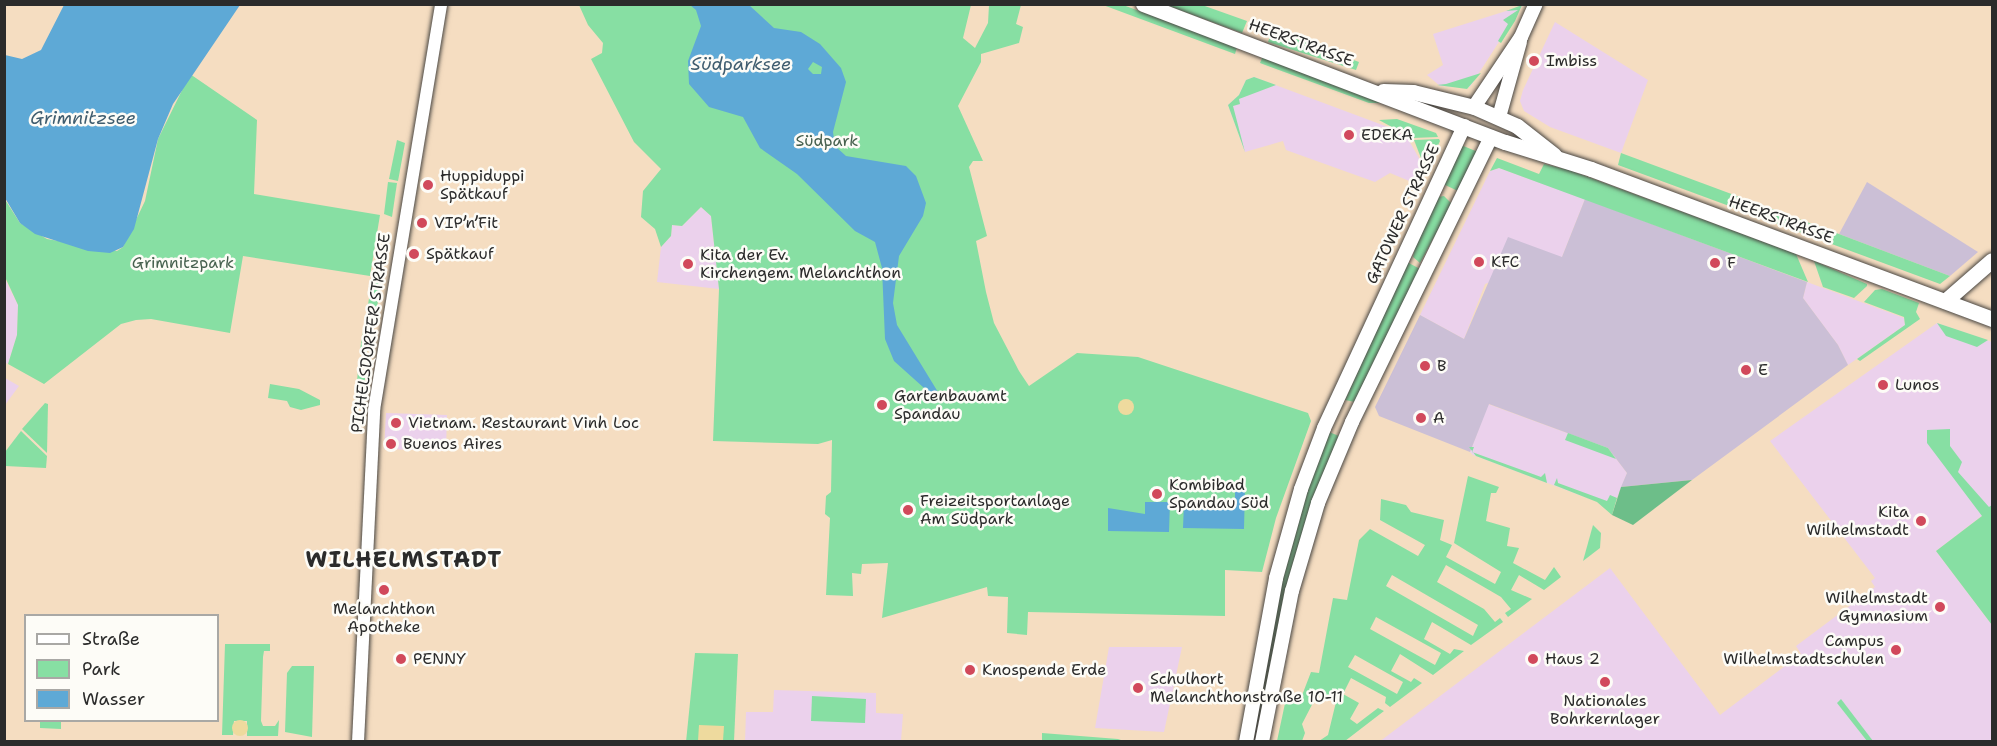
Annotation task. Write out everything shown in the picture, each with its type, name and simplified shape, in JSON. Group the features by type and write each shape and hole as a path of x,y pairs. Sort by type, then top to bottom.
{"main road":[{"name":"HEERSTRASSE","path":"1143,4 1379,91 1491,137 1556,156 1992,319"},
{"name":"GATOWER STRASSE","path":"1262,741 1298,567 1318,503 1352,422 1491,137 1499,117 1521,37 1536,4"},
{"name":"GATOWER STRASSE","path":"1246,741 1285,542 1330,414 1464,126 1474,107 1521,37"},
{"name":"HEERSTRASSE","path":"1379,91 1413,92 1474,107 1499,117 1556,156"},
{"path":"1945,301 1992,260"},
{"path":"1330,414 1352,422"}],"street":[{"name":"PICHELSDORFER STRASSE","path":"358,741 374,410 441,4"}],"shaded area":[{"path":"1522,6 1470,87 1440,86 1427,75 1443,65 1433,34"},
{"path":"1555,22 1648,80 1621,153 1550,127 1524,111 1520,101 1523,90"},
{"path":"1254,77 1396,130 1408,139 1419,158 1419,185 1390,173 1375,182 1286,150 1283,141 1245,152 1228,105 1239,95 1246,80"},
{"path":"1499,168 1585,199 1562,257 1485,284 1464,339 1420,315 1490,171"},
{"path":"1867,182 1978,252 1950,276 1839,234"},
{"path":"1585,199 1807,282 1803,298 1838,345 1848,365 1692,480 1621,487 1627,473 1608,448 1489,404 1470,452 1379,416 1375,407 1420,315 1464,339 1508,237 1562,257"},
{"name":"Kita der Ev. Kirchengem. Melanchthon","path":"701,207 711,216 719,289 657,282 661,247 671,236 672,225 682,226"},
{"path":"4,277 18,305 17,335 8,364 4,362"},
{"path":"1807,282 1904,318 1905,325 1848,365 1838,345 1803,298"},
{"path":"1937,323 1992,342 1992,508 1936,551 1992,625 1992,741 1379,742 1610,568 1720,715 1801,654 1796,646 1875,587 1871,581 1875,578 1770,441"},
{"path":"5,378 19,386 5,405"},
{"path":"1488,404 1608,448 1627,473 1617,498 1610,496 1608,501 1590,499 1473,455 1470,452"},
{"path":"386,413 447,415 446,451 384,449"},
{"name":"Schulhort Melanchthonstraße 10-11","path":"1109,647 1182,647 1164,732 1095,728"},
{"path":"774,690 876,693 876,713 903,714 901,741 745,742 746,712 773,712"}],"green space":[{"name":"Südpark","path":"579,5 971,5 963,38 975,48 988,23 989,5 1021,5 1016,24 1023,27 1019,43 981,54 981,62 958,106 983,161 973,161 969,167 987,236 976,241 986,292 994,323 1029,386 1077,353 1138,357 1308,413 1311,421 1276,518 1262,572 1225,570 1225,616 1028,612 1027,635 1007,633 1008,597 988,596 987,587 882,618 888,563 862,564 861,574 852,573 853,596 826,595 830,518 825,514 826,496 831,492 832,440 818,444 713,441 719,289 711,216 701,207 682,226 672,225 671,236 661,247 655,229 641,217 643,191 661,169 634,142 591,59 602,53 603,43 588,25"},
{"path":"1103,5 1123,5 1237,47 1235,54"},
{"path":"1166,5 1202,5 1247,21 1242,33"},
{"path":"1522,5 1501,43 1498,41 1508,24 1503,20 1518,10 1506,11"},
{"path":"1272,30 1359,62 1356,70 1268,42"},
{"path":"1263,56 1383,103 1369,103 1260,63"},
{"path":"1481,73 1467,89 1437,85 1446,84"},
{"name":"Grimnitzpark","path":"190,74 257,120 254,194 380,215 370,276 243,256 230,333 151,319 121,324 44,384 8,364 17,335 18,305 5,277 4,198 20,223 47,239 117,251 123,247 145,201 158,139"},
{"path":"1254,77 1276,85 1239,99 1240,104 1233,106 1245,152 1228,105 1239,95 1246,80"},
{"path":"1397,119 1436,133 1438,137 1412,138 1379,120"},
{"path":"1439,139 1440,141 1426,171 1414,140"},
{"path":"397,140 405,143 398,181 389,179"},
{"path":"1461,145 1478,152 1458,191 1443,184"},
{"path":"1621,153 1950,276 1940,284 1618,165"},
{"path":"1497,158 1539,174 1544,164 1569,170 1796,254 1808,282 1499,168 1490,171"},
{"path":"388,182 397,183 392,217 384,214"},
{"path":"1444,196 1452,204 1420,263 1413,257 1416,242 1438,197"},
{"path":"1814,261 1867,284 1867,286 1854,298 1823,287"},
{"path":"1407,262 1420,269 1355,402 1345,400"},
{"path":"373,276 382,278 376,313 367,310"},
{"path":"1882,289 1919,303 1916,312 1920,319 1860,361 1857,359 1905,325 1904,317 1864,302 1875,290"},
{"path":"366,314 375,316 367,352 360,350"},
{"path":"1937,323 1988,340 1977,347 1946,336"},
{"path":"358,370 366,373 360,407 355,405"},
{"path":"270,384 299,389 320,400 320,405 301,410 290,407 287,401 268,398"},
{"path":"45,403 48,404 47,453 22,429"},
{"path":"1950,429 1950,446 1962,462 1958,472 1989,507 1992,505 1992,625 1936,551 1982,516 1927,443 1927,430"},
{"path":"21,431 47,456 46,468 5,466 5,452"},
{"path":"1329,432 1339,436 1322,477 1253,742 1277,601 1298,514"},
{"path":"1568,433 1608,448 1616,459 1565,440"},
{"path":"1473,452 1541,477 1545,473 1547,483 1476,456"},
{"path":"1468,476 1499,487 1496,493 1491,493 1486,521 1510,528 1507,546 1519,548 1513,563 1545,580 1554,567 1561,577 1544,590 1519,575 1511,590 1532,599 1508,617 1505,613 1511,609 1501,597 1446,565 1437,582 1484,609 1495,622 1500,618 1503,622 1471,645 1432,622 1424,639 1450,654 1454,649 1464,651 1433,675 1400,654 1391,671 1411,682 1414,678 1422,683 1390,707 1385,703 1386,697 1351,678 1343,694 1359,703 1350,719 1357,724 1378,708 1384,711 1345,741 1319,741 1328,735 1336,702 1317,695 1302,724 1305,733 1302,741 1277,741 1287,694 1301,698 1311,672 1319,673 1333,598 1347,600 1359,540 1370,529 1418,556 1425,545 1380,520 1381,499 1406,505 1411,512 1444,520 1440,540 1452,545 1446,557 1495,584 1501,572 1454,543","holes":["1392,575 1478,625 1473,636 1386,586","1376,617 1441,653 1435,665 1370,629","1355,655 1403,682 1397,694 1348,667"]},
{"path":"1557,478 1558,483 1607,501 1610,495 1617,498 1612,515 1597,502 1554,485"},
{"path":"1692,480 1633,525 1612,515 1621,487"},
{"path":"1593,525 1601,533 1600,548 1583,561"},
{"path":"225,644 270,644 270,651 264,651 263,657 261,721 263,726 275,726 279,720 278,736 247,736 247,721 234,721 233,735 222,735"},
{"path":"695,653 738,654 734,741 686,742"},
{"path":"292,666 314,666 312,737 285,732 287,673"},
{"path":"812,696 866,699 865,723 811,721"},
{"path":"1841,699 1873,741 1867,741 1837,703"},
{"path":"40,722 61,722 61,729 40,728"},
{"path":"1042,733 1118,739 1124,741 1042,741"}],"sand":[{"path":"1126,399 1134,407 1126,415 1118,407"},
{"path":"240,720 246,722 248,728 246,734 240,736 234,734 232,728 234,722"},
{"path":"699,725 724,726 723,741 698,741"}],"water":[{"name":"Grimnitzsee","path":"64,5 240,5 173,104 158,139 134,229 123,247 110,253 88,251 35,234 20,223 5,198 5,55 22,59 41,50"},
{"name":"Südparksee","path":"690,5 749,5 774,28 801,32 820,44 841,68 846,82 833,132 835,146 846,156 906,166 916,176 926,203 923,216 899,256 893,303 897,325 941,397 933,396 894,361 885,339 882,268 875,242 855,231 797,174 760,148 743,117 709,107 689,84 688,61 701,26 696,10","holes":["813,62 822,67 821,74 813,74 808,69"]},
{"path":"1235,488 1245,488 1244,529 1183,528 1184,503 1235,504"},
{"path":"1145,502 1170,502 1169,532 1108,531 1108,508 1145,514"}],"place":[{"name":"Imbiss","path":"1534,61"},
{"name":"EDEKA","path":"1349,135"},
{"name":"Huppiduppi Spätkauf","path":"428,185"},
{"name":"VIP’n’Fit","path":"422,223"},
{"name":"Spätkauf","path":"414,254"},
{"name":"KFC","path":"1479,262"},
{"name":"F","path":"1715,263"},
{"name":"Kita der Ev. Kirchengem. Melanchthon","path":"688,264"},
{"name":"B","path":"1425,366"},
{"name":"E","path":"1746,370"},
{"name":"Lunos","path":"1883,385"},
{"name":"Gartenbauamt Spandau","path":"882,405"},
{"name":"A","path":"1421,418"},
{"name":"Vietnam. Restaurant Vinh Loc","path":"396,423"},
{"name":"Buenos Aires","path":"391,444"},
{"name":"Kombibad Spandau Süd","path":"1157,494"},
{"name":"Freizeitsportanlage Am Südpark","path":"908,510"},
{"name":"Kita Wilhelmstadt","path":"1921,521"},
{"name":"Melanchthon Apotheke","path":"384,590"},
{"name":"Wilhelmstadt Gymnasium","path":"1940,607"},
{"name":"Campus Wilhelmstadtschulen","path":"1896,650"},
{"name":"PENNY","path":"401,659"},
{"name":"Haus 2","path":"1533,659"},
{"name":"Knospende Erde","path":"970,670"},
{"name":"Nationales Bohrkernlager","path":"1605,682"},
{"name":"Schulhort Melanchthonstraße 10-11","path":"1138,688"}],"district":[{"name":"WILHELMSTADT","path":"404,560"}]}
